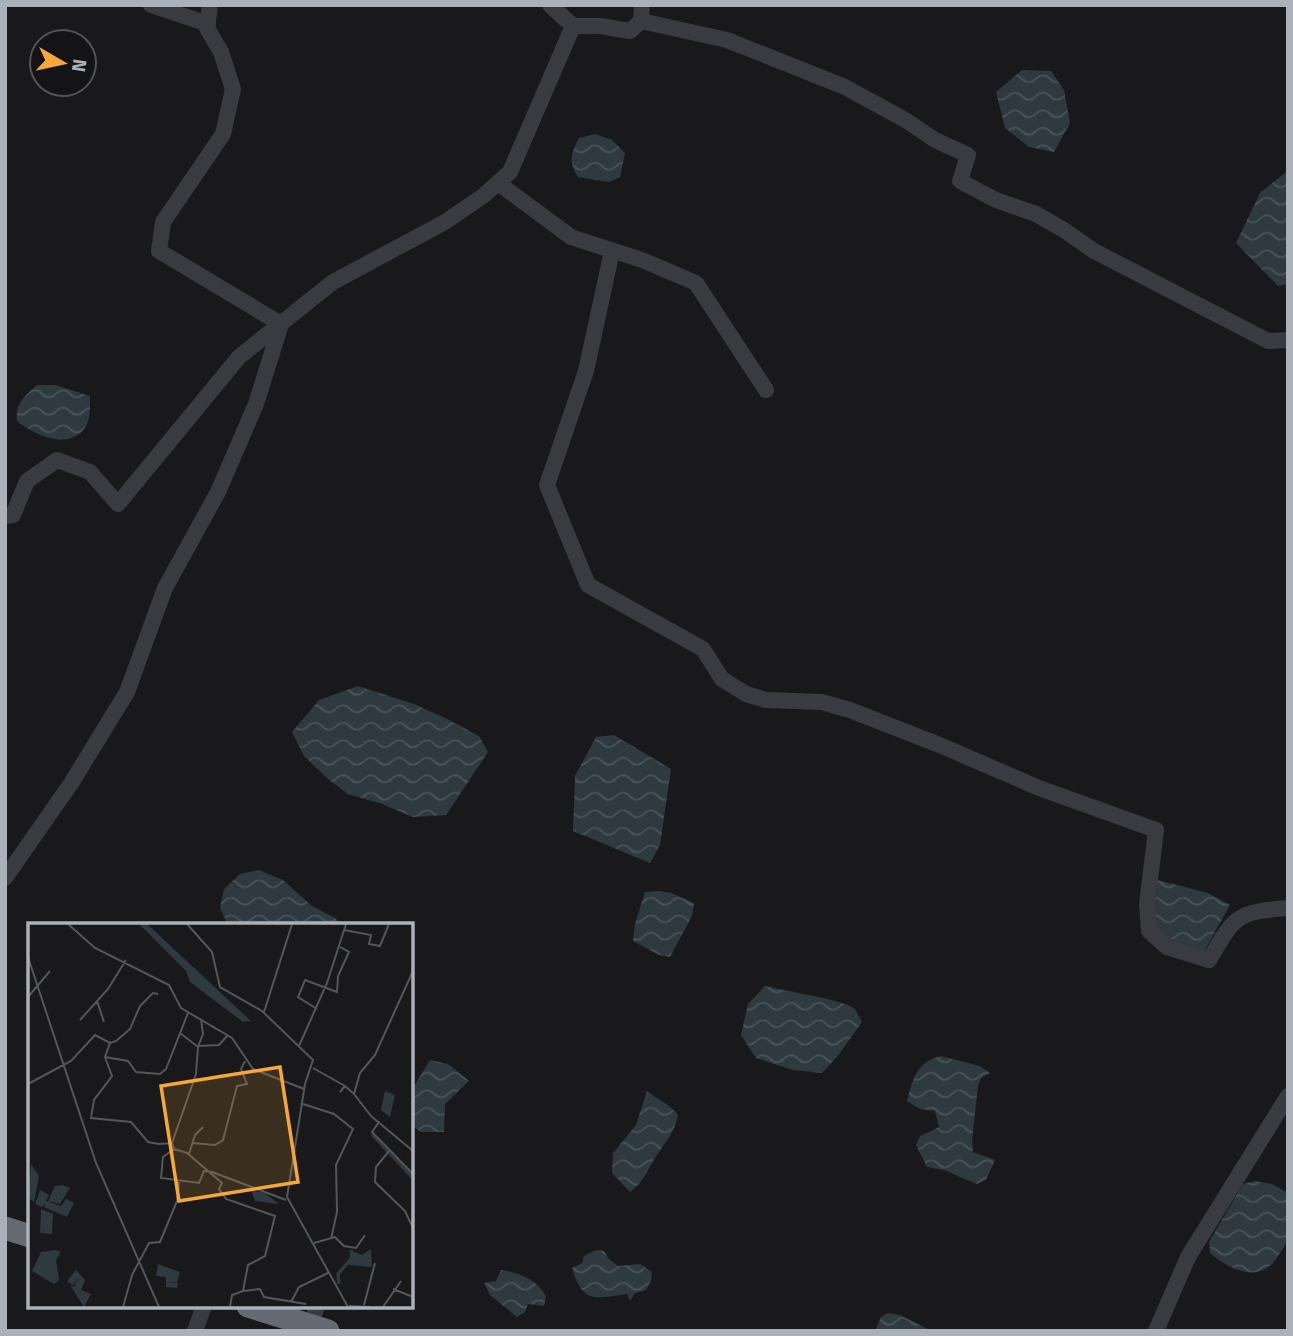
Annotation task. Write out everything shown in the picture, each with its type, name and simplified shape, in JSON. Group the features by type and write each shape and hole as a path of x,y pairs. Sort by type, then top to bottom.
{"highway":[{"path":"5,1228 28,1235"},
{"path":"257,1308 319,1321"}],"street":[{"path":"150,5 208,24"},
{"path":"210,5 207,28 221,51 233,89 223,134 163,222 159,251 281,324"},
{"path":"550,5 573,26 600,26 630,31 642,13 727,40 845,87 907,121 935,140 968,155 960,181 979,192 1036,214 1094,251 1268,341 1288,340"},
{"path":"5,516 13,516 27,481 57,460 90,472 118,504 239,357 333,282 445,222 483,196 510,172 573,26"},
{"path":"498,183 571,237 642,260 696,283 766,390"},
{"path":"612,251 586,371 547,485 588,585 703,649 722,679 746,694 766,700 822,702 850,710 1039,788 1156,830 1147,904 1149,931 1167,947 1209,960 1228,929 1243,915 1257,910 1288,908"},
{"path":"5,878 72,782 127,692 165,588 218,492 256,404 281,324"},
{"path":"1156,1331 1188,1257 1288,1096"},
{"path":"195,1331 203,1308"}],"water":[{"path":"1022,70 1051,71 1064,90 1070,123 1054,152 1029,147 1005,128 996,92"},
{"path":"595,134 612,140 625,153 620,177 609,182 578,177 573,167 573,153 579,138"},
{"path":"1286,172 1288,284 1278,286 1236,243 1260,193"},
{"path":"37,385 55,385 90,396 88,421 81,433 73,438 53,439 17,421 19,405"},
{"path":"358,686 414,704 479,736 488,752 446,815 413,817 348,794 304,756 292,732 319,700"},
{"path":"614,735 671,769 660,845 650,863 573,831 575,776 596,737"},
{"path":"259,870 283,880 312,906 340,923 227,923 220,908 224,889 240,874"},
{"path":"1154,879 1208,893 1230,905 1205,950 1197,951 1159,934 1149,909"},
{"path":"660,891 694,903 692,916 670,957 659,955 633,941 635,924 645,892"},
{"path":"765,986 828,999 855,1009 862,1022 822,1073 793,1070 756,1058 741,1035 748,1004"},
{"path":"941,1056 980,1066 990,1073 981,1078 978,1086 972,1140 973,1152 995,1160 986,1180 977,1184 944,1170 927,1167 916,1145 920,1136 939,1127 935,1111 920,1109 907,1101 909,1093 921,1067"},
{"path":"430,1060 448,1064 469,1081 445,1104 444,1132 421,1132 413,1126 413,1088"},
{"path":"647,1091 678,1115 670,1136 642,1179 630,1192 612,1173 613,1153 636,1125"},
{"path":"1255,1181 1272,1184 1288,1193 1288,1236 1283,1249 1271,1265 1263,1270 1245,1272 1227,1265 1210,1253 1209,1242 1243,1184"},
{"path":"596,1250 604,1251 618,1266 640,1264 652,1272 646,1290 635,1293 630,1301 627,1294 599,1297 586,1294 576,1280 572,1268 582,1263 584,1256"},
{"path":"501,1270 521,1275 537,1285 546,1296 544,1306 528,1304 525,1312 517,1317 490,1295 484,1283 496,1281"},
{"path":"888,1313 900,1315 932,1331 875,1331 881,1317"}]}
